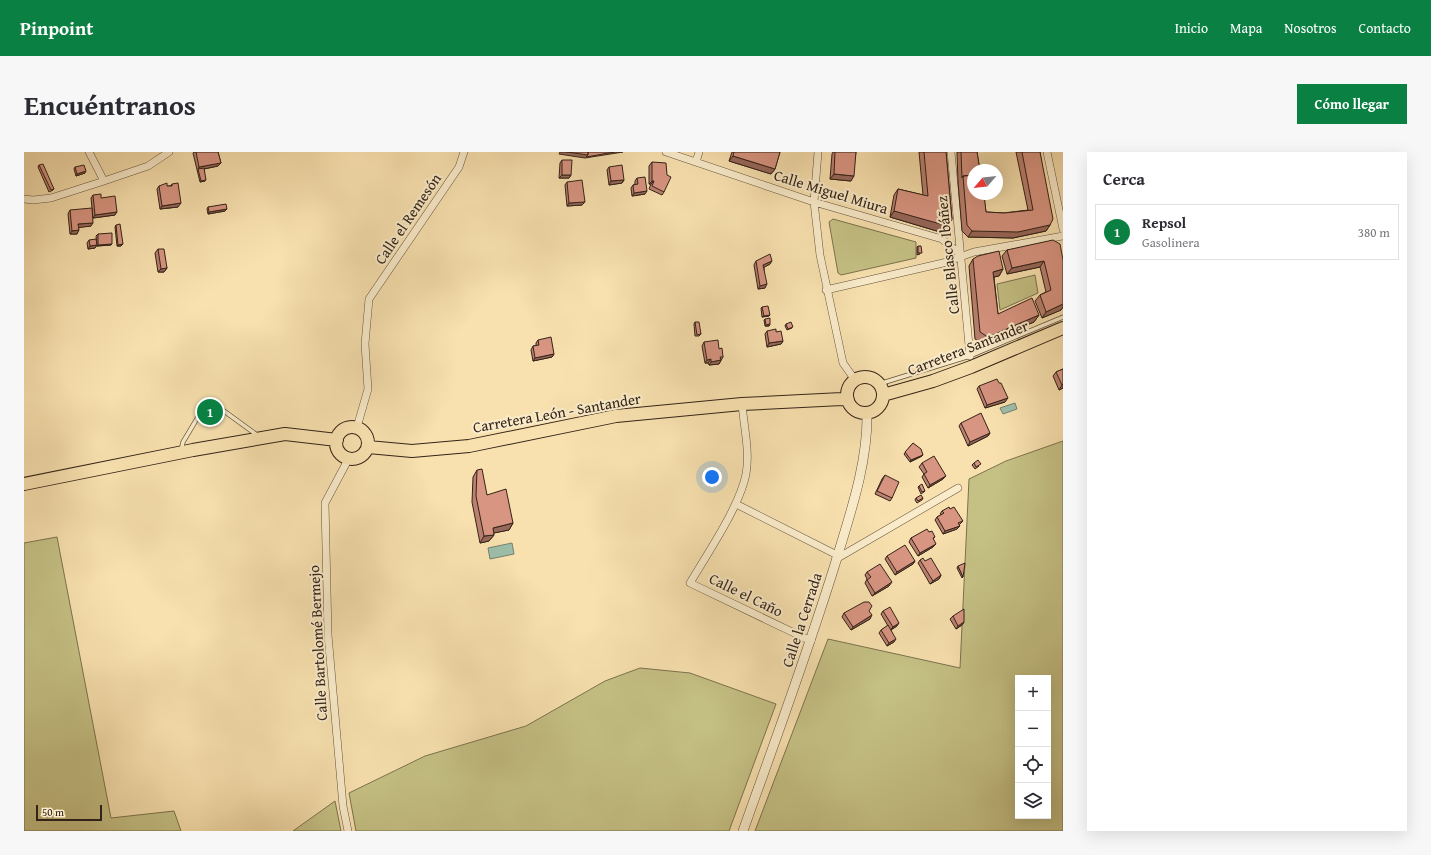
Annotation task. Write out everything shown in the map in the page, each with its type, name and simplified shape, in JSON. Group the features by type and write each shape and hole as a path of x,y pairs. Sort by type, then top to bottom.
{"highway":[{"name":"Carretera Santander","path":"881,389 933,381 1063,328"},
{"path":"866,377 871,378 881,389 879,406 866,413 854,409 848,400 848,389 855,380 866,377"},
{"name":"Carretera León - Santander","path":"368,447 412,451 469,446 616,416 742,404 842,399 848,400"},
{"path":"353,426 357,427 364,431 368,436 368,447 360,457 349,458 340,453 336,440 343,429 353,426"},
{"path":"24,484 285,434 336,440"}],"street":[{"path":"89,152 104,181"},
{"path":"24,199 33,200 51,198 104,181 148,166 169,152"},
{"name":"Calle el Remesón","path":"357,427 368,389 365,344 369,300 459,167 464,152"},
{"name":"Calle Miguel Miura","path":"666,152 814,202 942,239 961,256"},
{"path":"696,162 699,152"},
{"path":"818,152 814,202 815,221 826,290 843,363 855,380"},
{"name":"Calle Blasco Ibáñez","path":"951,152 970,356"},
{"path":"1047,152 1063,229"},
{"path":"826,290 943,263 961,256 1063,236"},
{"path":"742,404 747,458 743,486 736,504 837,557 958,488"},
{"name":"Calle la Cerrada","path":"743,831 811,641 837,557 852,506 864,452 866,438 866,413"},
{"name":"Calle Bartolomé Bermejo","path":"348,831 342,798 328,635 325,503 349,458"},
{"name":"Calle el Caño","path":"736,504 690,583 811,641"}],"lane":[{"name":"Carretera Santander","path":"881,389 970,356 1063,317"},
{"path":"180,453 183,442 198,418 224,411 261,438"}],"shaded area":[{"path":"833,219 916,242 916,258 841,275 838,273 829,222"},
{"path":"1035,275 1038,293 1000,310 997,284"},
{"path":"1015,403 1017,409 1003,414 1000,408"},
{"path":"1063,441 1063,831 755,831 828,639 960,668 969,479 1006,461"},
{"path":"57,537 111,818 174,811 181,831 24,831 24,543"},
{"path":"512,543 514,554 490,559 488,548"},
{"path":"640,668 690,673 776,704 729,831 356,831 349,793 425,756 526,726 605,681"},
{"path":"335,801 341,831 293,831"}],"building":[{"path":"196,152 218,152 221,163 199,167"},
{"path":"567,152 588,152 588,155"},
{"path":"588,152 614,152 586,157"},
{"path":"734,152 780,152 775,169 733,156"},
{"path":"835,152 856,152 854,176 834,174"},
{"path":"924,152 946,152 952,219 944,225 894,211 898,189 928,196"},
{"path":"961,152 977,152 979,164 967,164 967,176 963,176 962,178"},
{"path":"1022,152 1040,152 1053,219 1050,225 1018,232 972,231 967,225 963,176 967,176 967,200 985,200 986,212 1004,213 1033,210"},
{"path":"562,160 572,160 571,175 562,175"},
{"path":"652,162 666,163 667,175 671,177 664,192 652,186 654,181 652,181"},
{"path":"43,164 54,189 51,190 39,165"},
{"path":"84,165 86,171 77,174 75,167"},
{"path":"622,165 624,180 611,181 609,167"},
{"path":"204,168 206,180 201,181 198,169"},
{"path":"645,177 647,191 634,193 633,185 638,184 637,178"},
{"path":"582,180 585,202 569,203 567,182"},
{"path":"167,183 167,186 172,186 172,184 178,183 181,203 162,206 159,186"},
{"path":"101,194 101,198 115,196 117,212 95,215 93,195"},
{"path":"226,204 227,209 209,212 208,207"},
{"path":"92,208 93,223 78,224 79,230 72,231 70,210"},
{"path":"120,224 123,244 118,245 116,225"},
{"path":"112,233 112,244 98,245 98,234"},
{"path":"96,239 97,245 90,246 89,240"},
{"path":"1053,240 1060,244 1063,260 1063,304 1046,312 1040,295 1051,290 1044,261 1012,268 1007,250"},
{"path":"918,246 921,246 922,253 918,253"},
{"path":"158,249 164,249 167,268 161,269"},
{"path":"999,251 1003,269 993,272 998,314 1032,298 1039,315 988,337 980,332 973,259 978,256"},
{"path":"770,254 772,261 763,265 767,284 760,286 756,261"},
{"path":"768,306 770,315 764,316 762,307"},
{"path":"770,318 770,324 766,325 765,319"},
{"path":"695,322 699,322 701,334 697,335"},
{"path":"791,322 793,327 788,329 786,324"},
{"path":"776,329 776,332 781,331 783,341 769,343 767,331"},
{"path":"551,337 554,354 535,358 533,346 539,345 538,340"},
{"path":"718,340 719,349 722,348 723,357 720,357 721,360 711,362 711,359 707,360 704,342"},
{"path":"1063,369 1063,384 1062,385 1056,372"},
{"path":"997,379 999,383 1001,383 1008,398 987,405 979,386"},
{"path":"981,413 990,433 970,442 961,423"},
{"path":"913,443 921,449 923,455 911,460 905,452"},
{"path":"934,456 946,476 930,485 924,474 927,472 922,463"},
{"path":"978,460 981,464 976,467 974,463"},
{"path":"482,469 487,495 506,489 513,523 493,528 494,535 484,536 476,496 477,470"},
{"path":"885,475 899,482 892,498 877,491"},
{"path":"922,484 925,491 922,492 919,486"},
{"path":"921,495 923,498 918,501 916,498"},
{"path":"949,507 950,509 954,507 963,521 958,523 960,526 945,531 937,517 944,513 942,511"},
{"path":"927,529 929,532 932,531 936,544 920,553 911,538"},
{"path":"905,545 915,561 897,572 887,556"},
{"path":"923,558 925,561 931,558 941,575 933,581 920,560"},
{"path":"965,563 963,577 958,566"},
{"path":"880,564 892,582 875,593 867,580 871,577 867,572"},
{"path":"864,602 869,602 872,606 869,611 872,615 853,627 844,613"},
{"path":"890,607 899,623 893,627 883,611"},
{"path":"964,609 964,622 958,626 953,616"},
{"path":"888,625 896,639 889,643 881,630"}],"place":[{"name":"Repsol","path":"210,412"}]}
